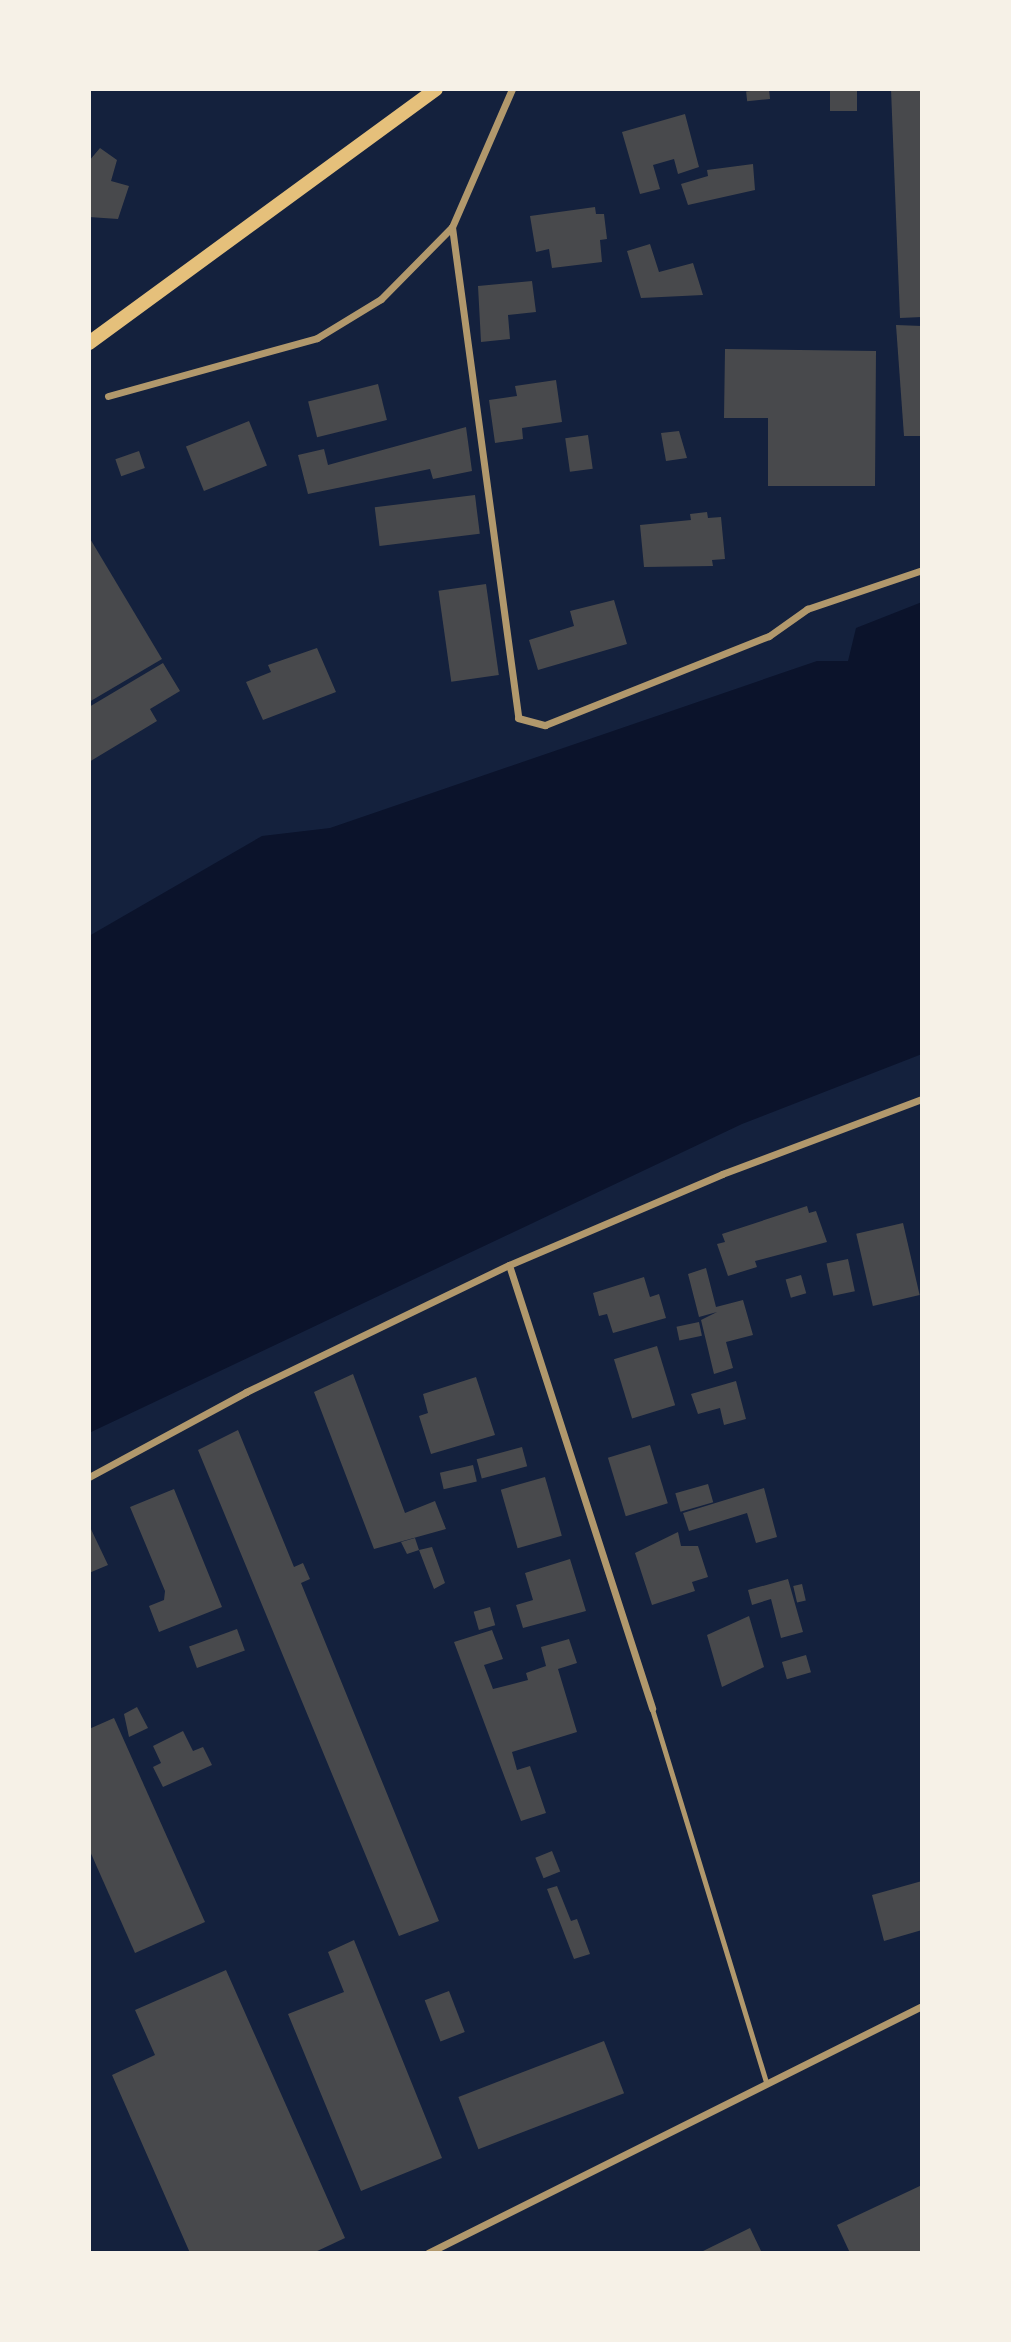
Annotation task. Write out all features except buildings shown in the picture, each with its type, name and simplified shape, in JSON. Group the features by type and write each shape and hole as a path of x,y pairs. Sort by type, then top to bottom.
{"main road":[{"path":"89,343 436,89"}],"street":[{"path":"108,396 317,338 388,293 452,227 512,89"},
{"path":"452,227 518,718 545,725 769,636 807,609 922,570"},
{"path":"89,1477 227,1401 509,1265 722,1174 922,1099"},
{"path":"509,1265 652,1709"},
{"path":"428,2253 766,2081 922,2006"}],"lane":[{"path":"652,1709 766,2081"}],"water":[{"path":"922,602 922,1054 742,1124 89,1433 89,936 262,836 330,828 817,661 848,661 856,628"}]}
